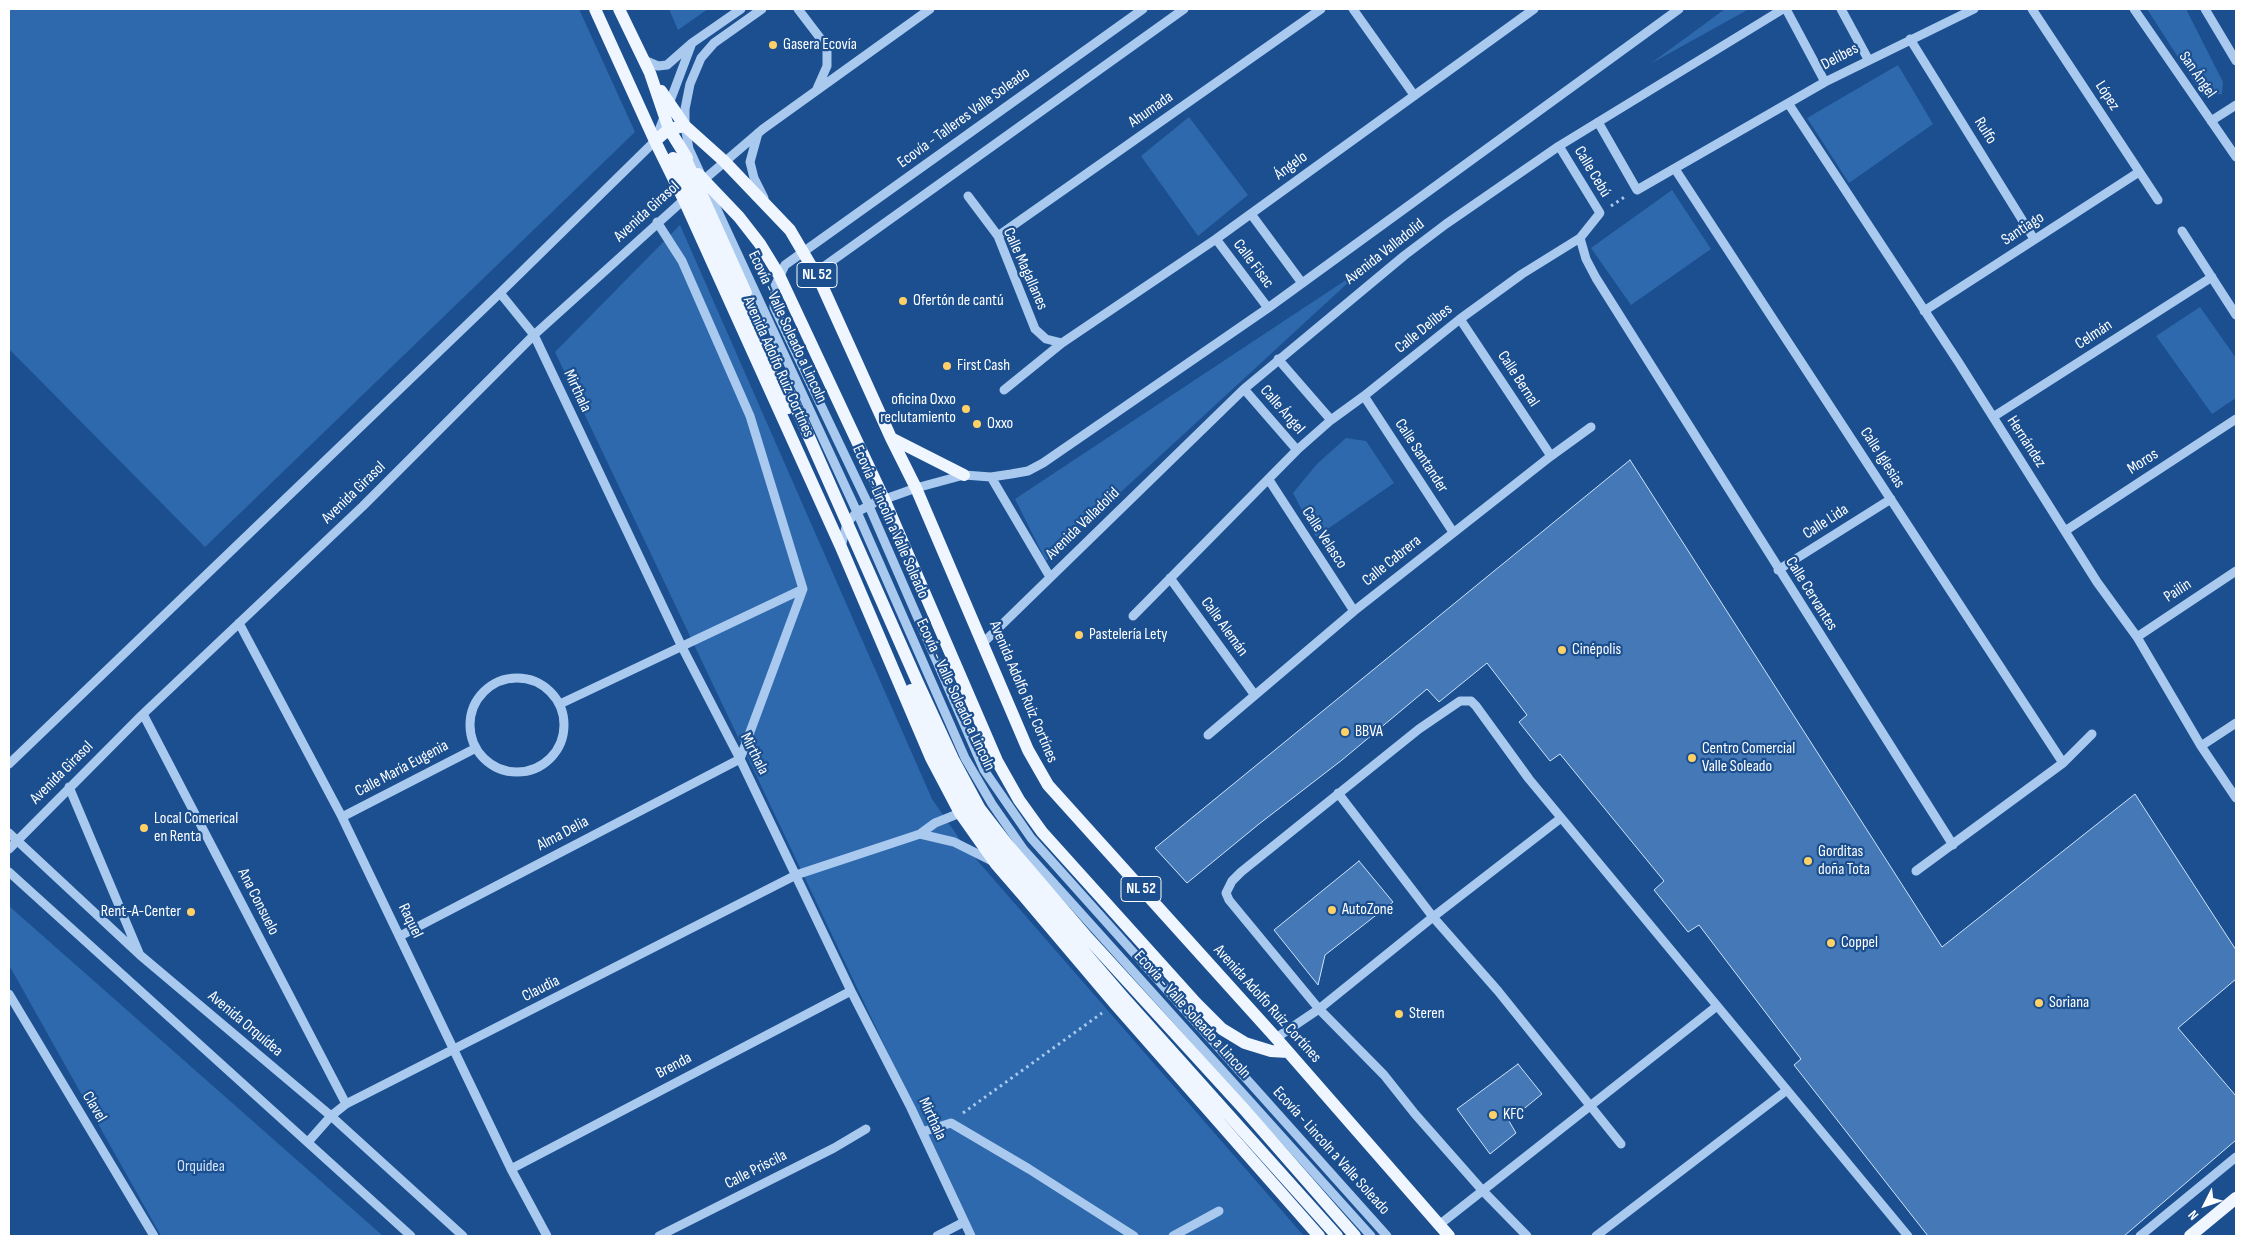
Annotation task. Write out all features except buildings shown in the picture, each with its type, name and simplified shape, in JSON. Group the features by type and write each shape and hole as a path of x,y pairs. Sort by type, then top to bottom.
{"main road":[{"name":"Avenida Adolfo Ruiz Cortínes","path":"594,9 640,107 661,134 694,189 931,758 960,812"},
{"path":"619,9 650,73 664,116 661,134"},
{"name":"Avenida Adolfo Ruiz Cortínes","path":"650,73 685,126 724,161 790,230 815,273 916,488 984,642 1028,750 1048,785 1276,1038 1449,1236"},
{"path":"661,134 685,126"},
{"path":"661,134 683,153 694,189 953,759 980,809 1007,844 1086,936 1243,1108 1355,1236"},
{"path":"694,189 739,218 760,244 779,274 884,499 997,761 1019,800 1042,832 1189,996 1222,1029 1245,1043 1271,1051 1288,1052"},
{"path":"891,438 964,475"},
{"path":"842,542 932,738 975,818 1011,867 1123,997 1337,1236"},
{"path":"973,830 996,864 1115,1004 1319,1236"},
{"path":"2190,1236 2236,1198"}],"street":[{"path":"644,60 658,66 667,65 692,44 741,9"},
{"name":"Ecovía - Valle Soleado a Lincoln","path":"762,9 714,44 697,66 687,98 685,126 694,189 857,512 965,758 992,804 1024,850 1371,1236"},
{"path":"798,9 827,47 827,66 816,91"},
{"name":"Avenida Girasol","path":"9,849 143,714 363,506 534,335 657,222 759,132 930,9"},
{"name":"Ecovía - Talleres Valle Soleado","path":"803,252 1143,9"},
{"path":"815,273 1184,9"},
{"name":"Ahumada","path":"998,236 1321,9"},
{"path":"1353,9 1414,95"},
{"path":"1517,9 1523,16"},
{"name":"Ángelo","path":"1004,390 1062,343 1216,239 1534,9"},
{"name":"Avenida Valladolid","path":"842,542 847,523 857,512 884,499 964,475 992,477 1028,471 1043,463 1268,308 1680,9"},
{"path":"1785,9 1825,82"},
{"name":"Avenida Valladolid","path":"984,642 1244,389 1278,359 1426,239 1559,146 1785,9"},
{"path":"1841,9 1868,59"},
{"name":"Delibes","path":"1675,169 1825,82 1868,59 1974,9"},
{"name":"López","path":"2032,9 2158,200"},
{"name":"San Ángel","path":"2134,9 2236,157"},
{"path":"2205,9 2236,62"},
{"name":"Rulfo","path":"1910,39 2034,239"},
{"path":"664,116 692,44"},
{"name":"Hernández","path":"1788,103 1924,310 2097,582 2137,636 2201,746 2236,798"},
{"path":"2211,121 2236,105"},
{"name":"Calle Cebú","path":"1598,122 1637,190"},
{"path":"759,132 750,162 762,195 776,215"},
{"path":"9,764 500,293 661,134"},
{"name":"Calle Cebú","path":"1559,146 1600,214"},
{"path":"1637,190 1675,169"},
{"name":"Calle Iglesias","path":"1675,169 2063,762"},
{"name":"Santiago","path":"1924,310 2139,172"},
{"name":"Calle Magallanes","path":"968,196 998,236 1035,329 1046,339 1062,343"},
{"name":"Calle Fisac","path":"1251,214 1302,283"},
{"name":"Calle Delibes","path":"1133,616 1297,450 1331,420 1364,396 1460,318 1522,274 1580,238 1600,214"},
{"path":"657,222 682,261 750,416 803,589 740,759"},
{"path":"2182,231 2236,315"},
{"name":"Calle Cervantes","path":"1580,238 1586,258 1596,278 1952,845"},
{"name":"Calle Fisac","path":"1216,239 1268,308"},
{"path":"779,274 785,265 803,252"},
{"name":"Ecovía - Lincoln a Valle Soleado","path":"779,274 775,286 774,307 868,506 984,770 1032,838 1387,1236"},
{"name":"Celmán","path":"1993,417 2212,277"},
{"name":"Mirthala","path":"500,293 534,335 682,647 740,759 971,1236"},
{"name":"Calle Bernal","path":"1460,318 1551,456"},
{"name":"Calle Ángel","path":"1278,359 1331,420"},
{"name":"Calle Ángel","path":"1244,389 1297,450"},
{"name":"Calle Santander","path":"1364,396 1453,532"},
{"name":"Moros","path":"2065,531 2236,419"},
{"name":"Calle Cabrera","path":"1208,735 1354,611 1453,532 1591,427"},
{"name":"Avenida Valladolid","path":"992,477 1050,577"},
{"name":"Calle Velasco","path":"1269,480 1354,611"},
{"name":"Calle Lida","path":"1778,570 1891,499"},
{"name":"Pailin","path":"2137,636 2236,571"},
{"name":"Calle Alemán","path":"1170,578 1254,694"},
{"path":"560,704 803,589"},
{"name":"Raquel","path":"239,623 342,817 511,1169 547,1236"},
{"path":"520,678 536,681 550,691 560,704 564,717 561,743 554,754 544,763 533,769 507,770 495,766 484,758 476,748 471,732 471,715 477,700 488,687 503,679 520,678"},
{"path":"1527,1236 1482,1190 1415,1114 1384,1075 1319,1009 1229,900 1226,893 1232,881 1241,872 1419,729 1460,700 1466,700 1476,706 1529,779 1908,1236"},
{"name":"Ana Consuelo","path":"143,714 346,1104"},
{"path":"2201,746 2236,723"},
{"path":"1916,871 2063,762 2092,734"},
{"name":"Calle María Eugenia","path":"342,817 476,748"},
{"name":"Alma Delia","path":"400,936 740,759"},
{"path":"69,787 140,955"},
{"path":"1338,793 1433,917 1498,991 1621,1144"},
{"path":"960,812 973,830"},
{"name":"Claudia","path":"308,1142 331,1116 346,1104 796,875 920,834 935,823 960,812"},
{"path":"1276,1038 1319,1009 1433,917 1561,818"},
{"name":"Avenida Orquídea","path":"9,833 140,955 331,1116 463,1236"},
{"path":"920,834 954,842 996,864"},
{"path":"9,872 411,1236"},
{"name":"Brenda","path":"511,1169 851,991"},
{"name":"Clavel","path":"9,994 154,1236"},
{"path":"1439,1225 1717,1006"},
{"path":"1596,1236 1787,1090"},
{"path":"922,1132 951,1123 1029,1169 1134,1236"},
{"name":"Calle Priscila","path":"659,1236 834,1148 866,1129"},
{"path":"2140,1236 2236,1157"},
{"path":"1173,1236 1219,1211"},
{"path":"936,1236 964,1222"}],"path":[{"path":"1600,214 1637,190"},
{"path":"951,1123 1115,1004"}],"green space":[{"path":"9,9 579,9 635,132 205,547 9,349"},
{"path":"669,9 708,9 678,30"},
{"path":"1725,9 1749,9 1650,64"},
{"path":"2147,9 2186,9 2223,82 2222,94 2203,96"},
{"path":"1898,65 1933,124 1849,183 1807,118"},
{"path":"1189,117 1248,195 1198,236 1141,156"},
{"path":"1672,190 1711,249 1631,305 1591,248"},
{"path":"680,225 932,799 963,844 1304,1236 975,1236 555,352"},
{"path":"1364,268 1046,561 1015,499"},
{"path":"2200,307 2236,358 2236,398 2212,414 2156,336"},
{"path":"1346,438 1366,441 1394,483 1316,537 1293,493 1317,464"},
{"name":"Orquidea","path":"9,906 383,1236 161,1236 9,965"}],"place":[{"name":"Gasera Ecovía","path":"773,45"},
{"name":"Ofertón de cantú","path":"903,301"},
{"name":"First Cash","path":"947,366"},
{"name":"oficina Oxxo reclutamiento","path":"966,409"},
{"name":"Oxxo","path":"977,424"},
{"name":"Pastelería Lety","path":"1079,635"},
{"name":"Cinépolis","path":"1562,650"},
{"name":"BBVA","path":"1345,732"},
{"name":"Centro Comercial Valle Soleado","path":"1692,758"},
{"name":"Local Comerical en Renta","path":"144,828"},
{"name":"Gorditas doña Tota","path":"1808,861"},
{"name":"AutoZone","path":"1332,910"},
{"name":"Rent-A-Center","path":"191,912"},
{"name":"Coppel","path":"1831,943"},
{"name":"Soriana","path":"2039,1003"},
{"name":"Steren","path":"1399,1014"},
{"name":"KFC","path":"1493,1115"}]}
